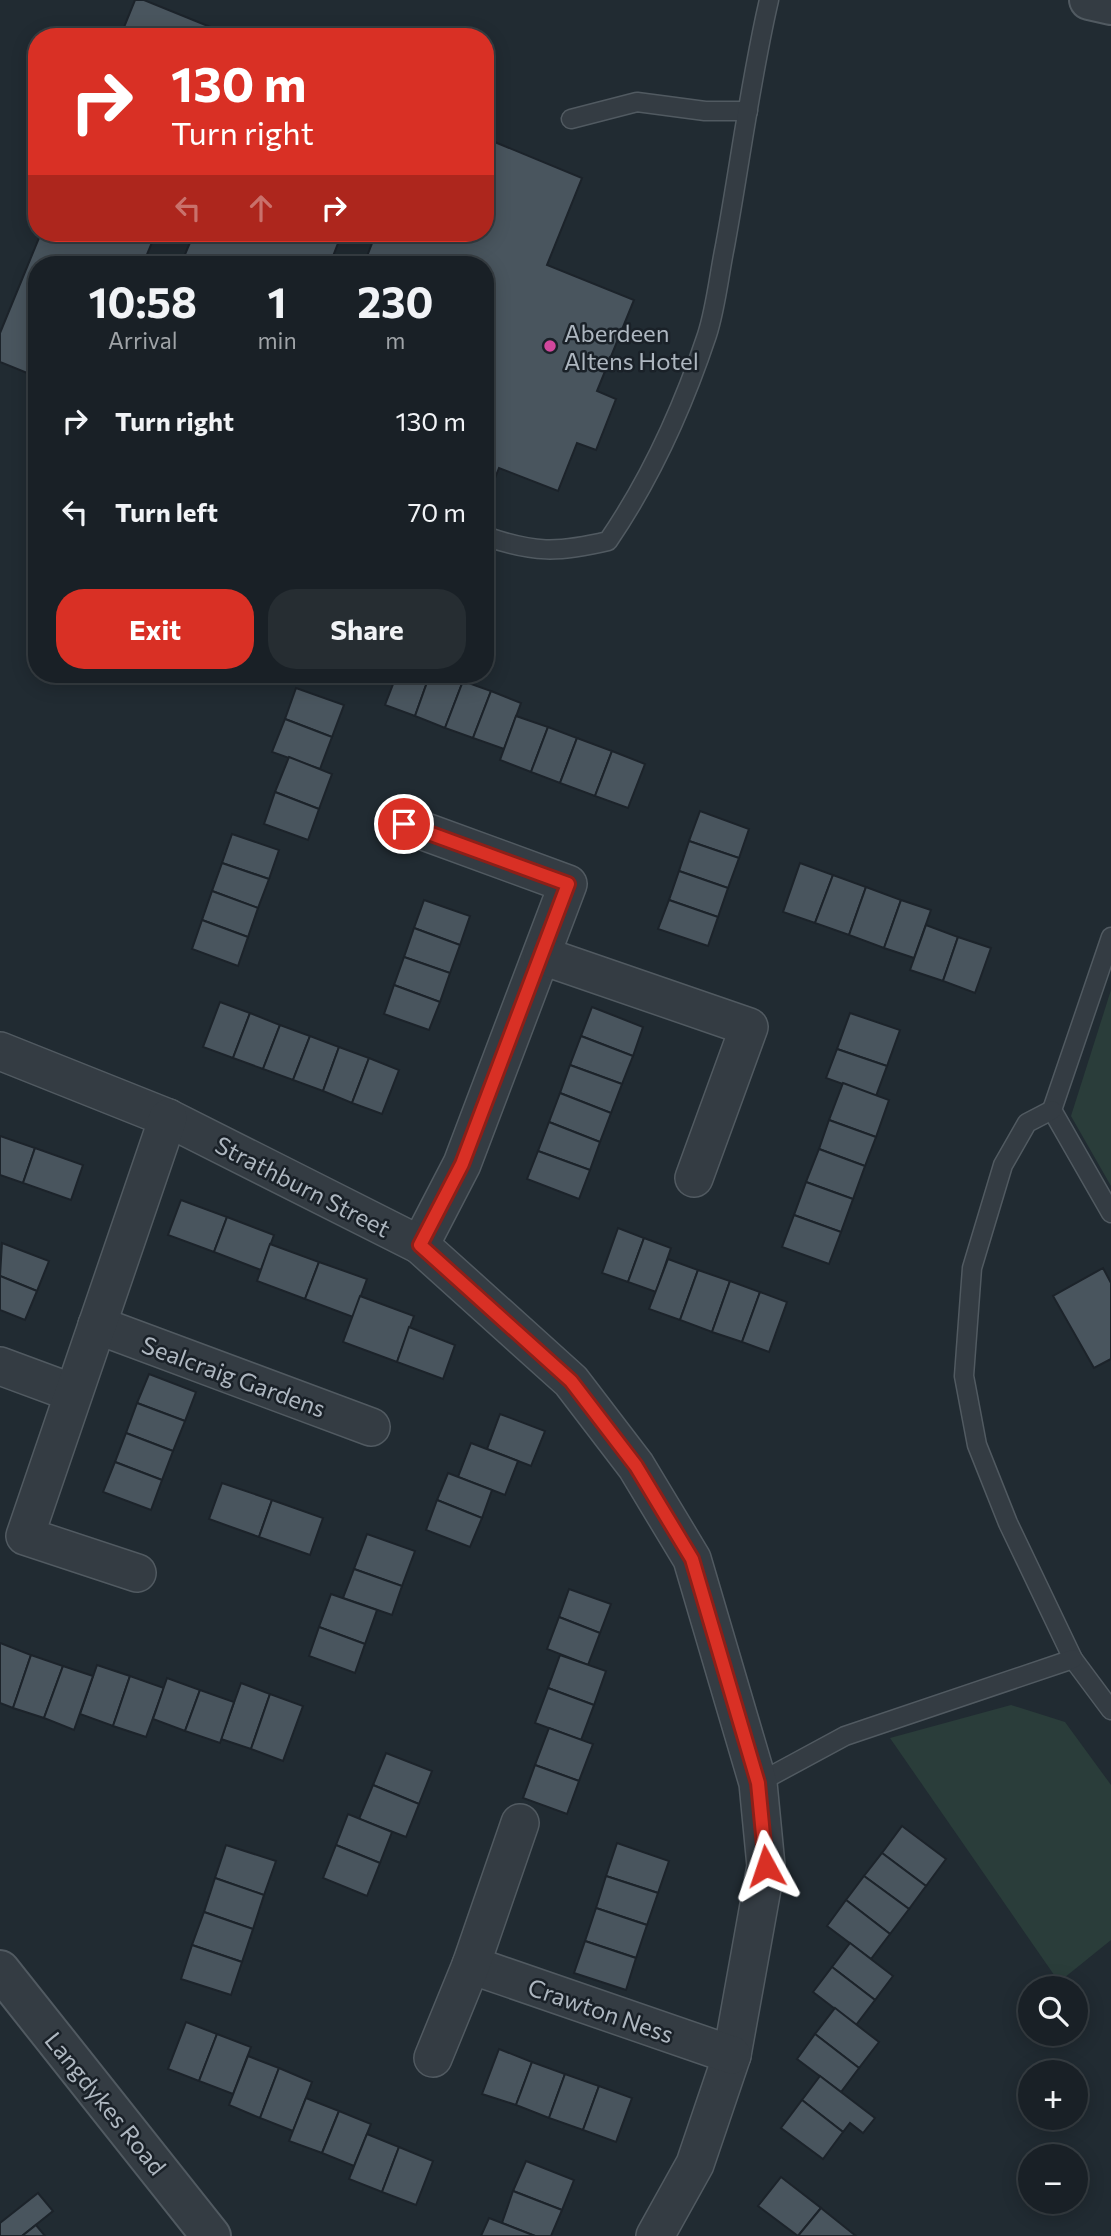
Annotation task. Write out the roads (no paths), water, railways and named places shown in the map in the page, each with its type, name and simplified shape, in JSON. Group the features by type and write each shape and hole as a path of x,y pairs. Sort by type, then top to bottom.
{"street":[{"path":"1089,0 1111,5"},
{"path":"404,824 568,884 543,956 462,1164 420,1245"},
{"path":"543,956 749,1027 694,1178"},
{"name":"Strathburn Street","path":"0,1051 168,1118 420,1245 571,1381 636,1466 692,1559 758,1783 766,1866 732,2055 695,2164 655,2236"},
{"path":"137,1573 25,1536 168,1118"},
{"name":"Sealcraig Gardens","path":"97,1325 371,1427"},
{"path":"0,1366 73,1392"},
{"path":"433,2058 471,1965 520,1823"},
{"name":"Crawton Ness","path":"471,1965 732,2055"},
{"name":"Langdykes Road","path":"0,1970 211,2236"}],"lane":[{"path":"494,539 516,547 564,551 608,541 627,514 664,445 708,333 769,0"},
{"path":"571,119 637,102 705,111 748,111"},
{"path":"1111,937 1052,1111 1027,1123 1003,1165 972,1268 964,1376 977,1445 1008,1523 1073,1659 1111,1710"},
{"path":"1052,1111 1111,1213"},
{"path":"758,1783 845,1736 1073,1659"}],"place":[{"name":"Aberdeen Altens Hotel","path":"550,346"}]}
